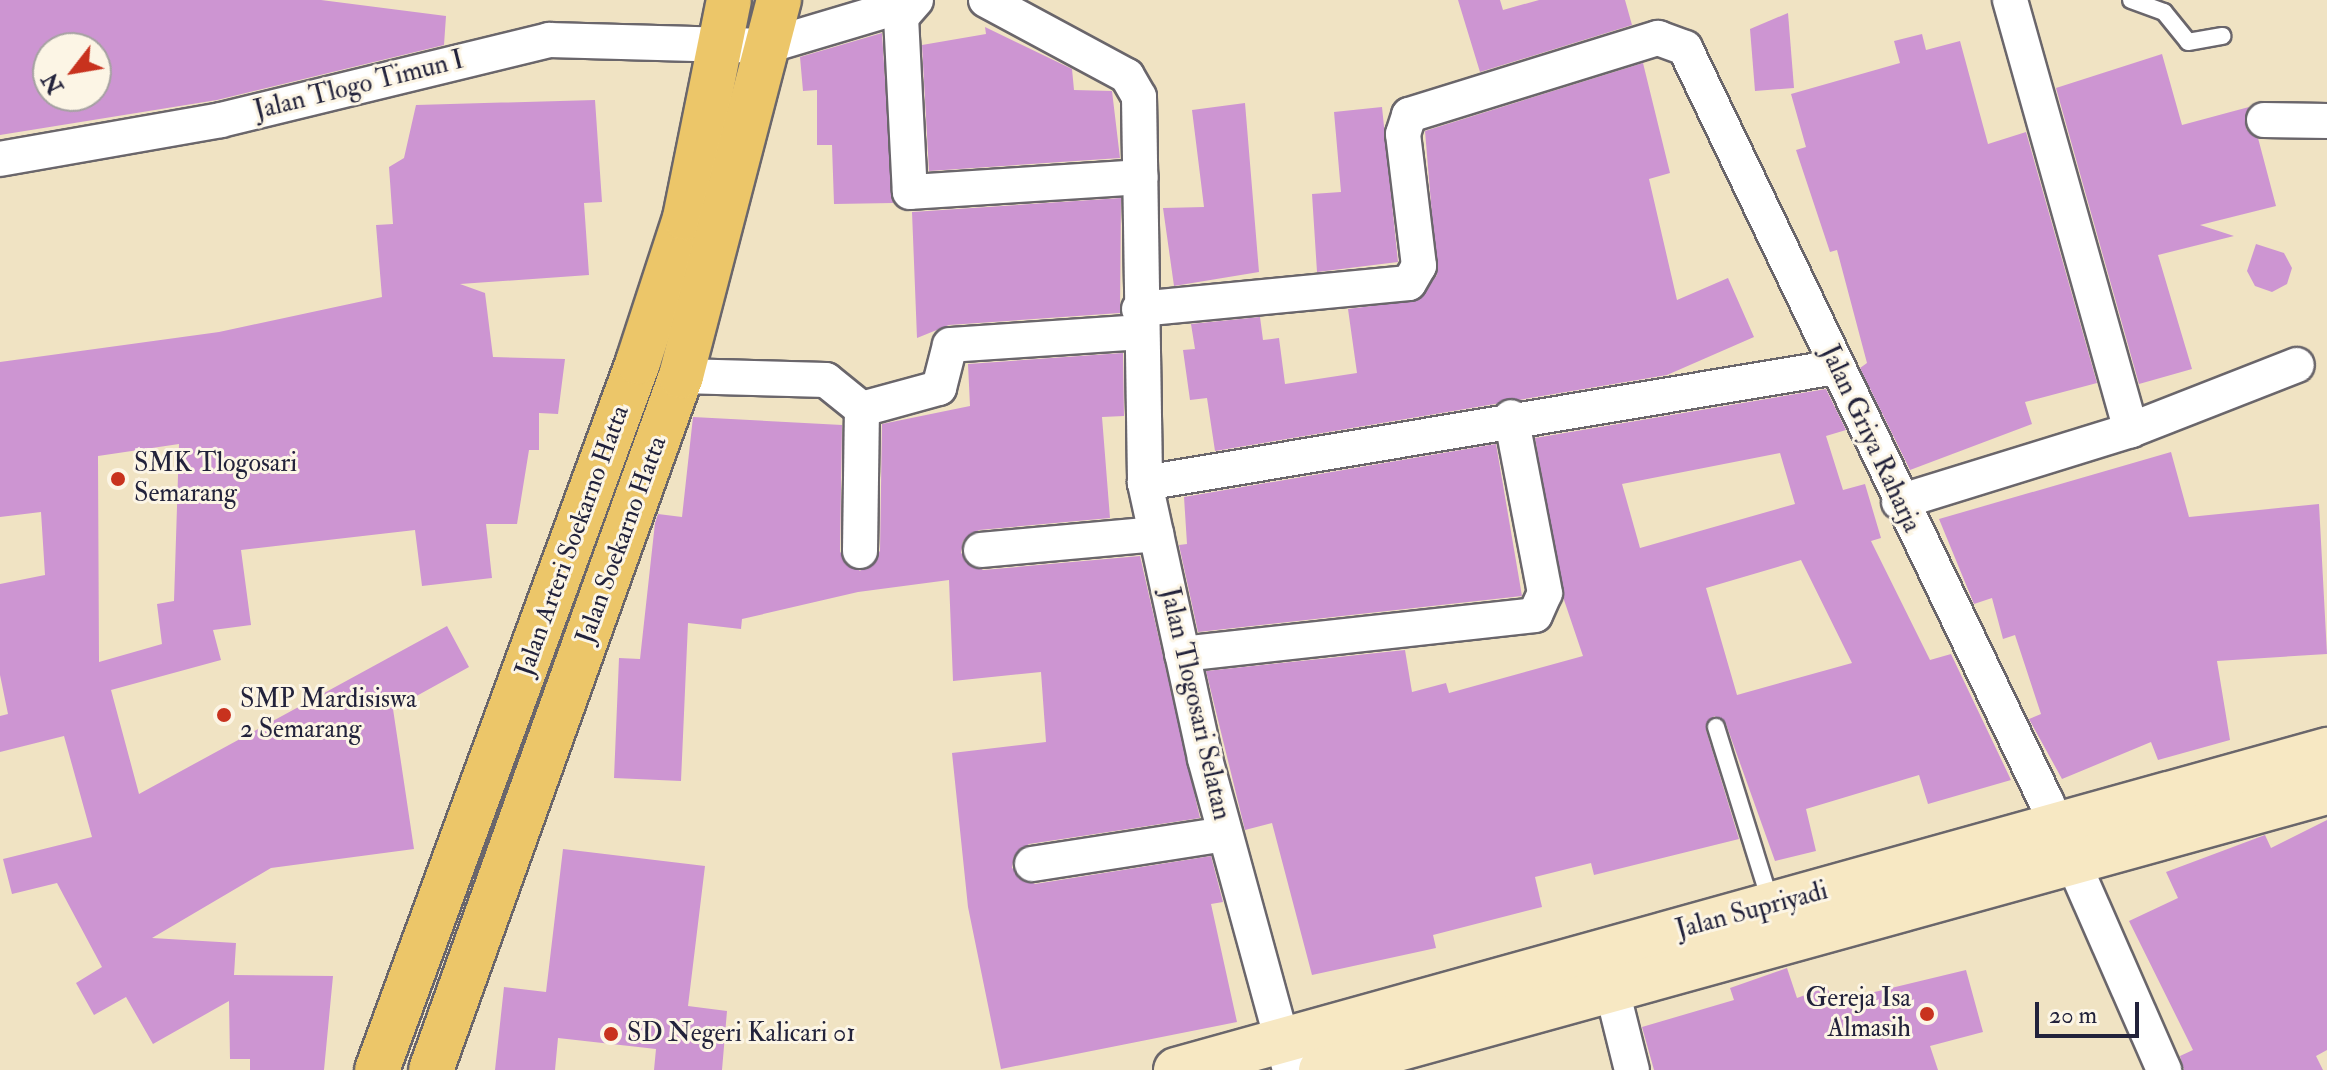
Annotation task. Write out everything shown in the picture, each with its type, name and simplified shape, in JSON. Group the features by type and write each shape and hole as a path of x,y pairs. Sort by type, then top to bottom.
{"main road":[{"name":"Jalan Arteri Soekarno Hatta","path":"377,1070 638,362 685,218 729,0"},
{"name":"Jalan Soekarno Hatta","path":"431,1070 681,376 779,0"}],"street":[{"name":"Jalan Tlogosari Selatan","path":"986,0 1112,67 1136,88 1141,177 1140,320 1145,483 1225,834 1285,1055"},
{"path":"2010,0 2131,430"},
{"name":"Jalan Tlogo Timun I","path":"0,159 221,120 549,40 767,46 912,2"},
{"path":"912,2 901,17 910,192 1141,177"},
{"name":"Jalan Griya Raharja","path":"1140,320 1409,283 1419,266 1403,134 1409,115 1658,38 1685,48 2164,1070"},
{"path":"2264,120 2327,121"},
{"path":"862,409 939,388 950,345 1140,320"},
{"path":"1899,502 2131,430 2297,365"},
{"path":"1145,483 1511,417 1836,367"},
{"path":"681,376 826,380 862,409"},
{"path":"860,551 862,409"},
{"path":"1182,654 1535,615 1545,593 1511,417"},
{"path":"981,550 1156,534"},
{"name":"Jalan Supriyadi","path":"1176,1070 1285,1055 2063,849 2326,765"},
{"path":"1032,864 1225,834"},
{"name":"Jalan Supriyadi","path":"1321,1070 1612,990 1776,925"},
{"path":"1612,990 1632,1070"}],"lane":[{"path":"2131,0 2164,12 2188,42 2222,36"},
{"path":"1716,727 1776,925"}],"building":[{"path":"0,0 321,0 446,16 444,45 217,100 0,135"},
{"path":"1458,0 1500,0 1503,10 1539,0 1625,0 1632,25 1480,72"},
{"path":"1788,13 1794,88 1755,91 1750,29"},
{"path":"985,27 1072,69 1074,90 1112,91 1120,158 929,171 922,45 986,34"},
{"path":"882,33 893,203 834,204 832,145 817,145 817,90 803,91 800,57"},
{"path":"1922,34 1926,50 1960,41 1988,144 2026,132 2097,383 2025,402 2032,424 1910,470 1860,368 1867,363 1837,250 1830,252 1796,150 1806,147 1791,94 1900,63 1894,41"},
{"path":"2162,54 2182,125 2249,107 2246,129 2258,138 2276,206 2200,225 2234,236 2158,255 2192,369 2139,384 2056,88"},
{"path":"1643,63 1670,173 1649,179 1677,300 1728,278 1754,337 1667,375 1215,451 1207,398 1190,400 1183,350 1195,349 1191,324 1260,317 1263,340 1279,338 1285,384 1357,373 1348,309 1419,300 1437,275 1425,131"},
{"path":"595,100 602,202 584,203 589,275 460,284 485,293 493,357 565,359 558,414 539,413 539,450 529,450 517,524 486,524 492,578 422,586 415,530 241,550 251,625 213,630 221,660 111,690 139,794 447,626 469,667 393,709 414,849 271,868 152,938 236,943 234,975 333,976 324,1070 250,1070 250,1059 230,1059 229,1001 153,1044 126,997 94,1015 76,983 102,967 57,883 12,894 3,859 92,837 64,736 0,752 0,716 8,714 0,675 0,584 45,575 41,512 0,517 0,362 219,332 382,297 376,225 393,224 389,167 404,158 416,105","holes":["179,444 174,601 157,604 162,644 99,662 98,456"]},
{"path":"1245,103 1259,272 1174,286 1163,208 1204,207 1192,110"},
{"path":"1382,107 1398,262 1317,272 1312,194 1341,192 1334,112"},
{"path":"1121,198 1120,313 949,325 917,338 912,212"},
{"path":"2256,244 2284,253 2292,268 2287,284 2272,292 2255,286 2247,271"},
{"path":"1123,353 1124,416 1102,417 1110,518 979,530 963,541 961,553 983,570 1140,556 1200,818 1029,844 1014,856 1012,868 1035,884 1211,856 1223,902 1211,904 1237,1022 1001,1069 968,907 952,753 1046,742 1041,672 953,681 949,580 858,592 742,619 741,629 688,623 681,781 614,778 619,658 640,659 655,523 658,514 682,517 693,417 842,425 840,552 860,571 880,551 882,424 970,406 968,364"},
{"path":"1826,389 1846,430 1826,436 1843,490 1865,484 1881,538 1871,541 1930,660 1951,654 2011,780 1928,804 1919,775 1806,809 1816,851 1775,861 1726,724 1714,716 1706,730 1739,839 1594,875 1591,863 1535,877 1542,907 1433,935 1436,948 1312,975 1272,823 1245,830 1206,671 1405,650 1412,692 1446,683 1449,693 1583,656 1564,600 1535,438","holes":["1780,453 1795,504 1640,548 1622,484","1801,560 1852,663 1737,695 1706,588"]},
{"path":"1496,444 1522,596 1198,632 1179,545 1187,544 1184,497"},
{"path":"2171,452 2189,517 2319,504 2327,654 2217,661 2230,740 2158,760 2151,742 2062,779 2029,719 2041,714 2015,635 2003,639 1992,598 1974,604 1939,519"},
{"path":"2327,820 2327,1050 2316,1056 2323,1070 2184,1070 2180,1056 2193,1050 2129,921 2178,898 2166,872 2265,835 2271,848"},
{"path":"563,849 705,866 688,1006 727,1011 722,1070 654,1070 656,1049 558,1038 555,1070 495,1070 504,987 546,992"},
{"path":"1787,968 1797,998 1827,987 1833,1002 1966,970 1983,1032 1930,1046 1938,1070 1654,1070 1642,1027 1734,1000 1730,988"}],"place":[{"name":"SMK Tlogosari Semarang","path":"118,479"},
{"name":"SMP Mardisiswa 2 Semarang","path":"224,715"},
{"name":"Gereja Isa Almasih","path":"1927,1014"},
{"name":"SD Negeri Kalicari 01","path":"611,1034"}]}
